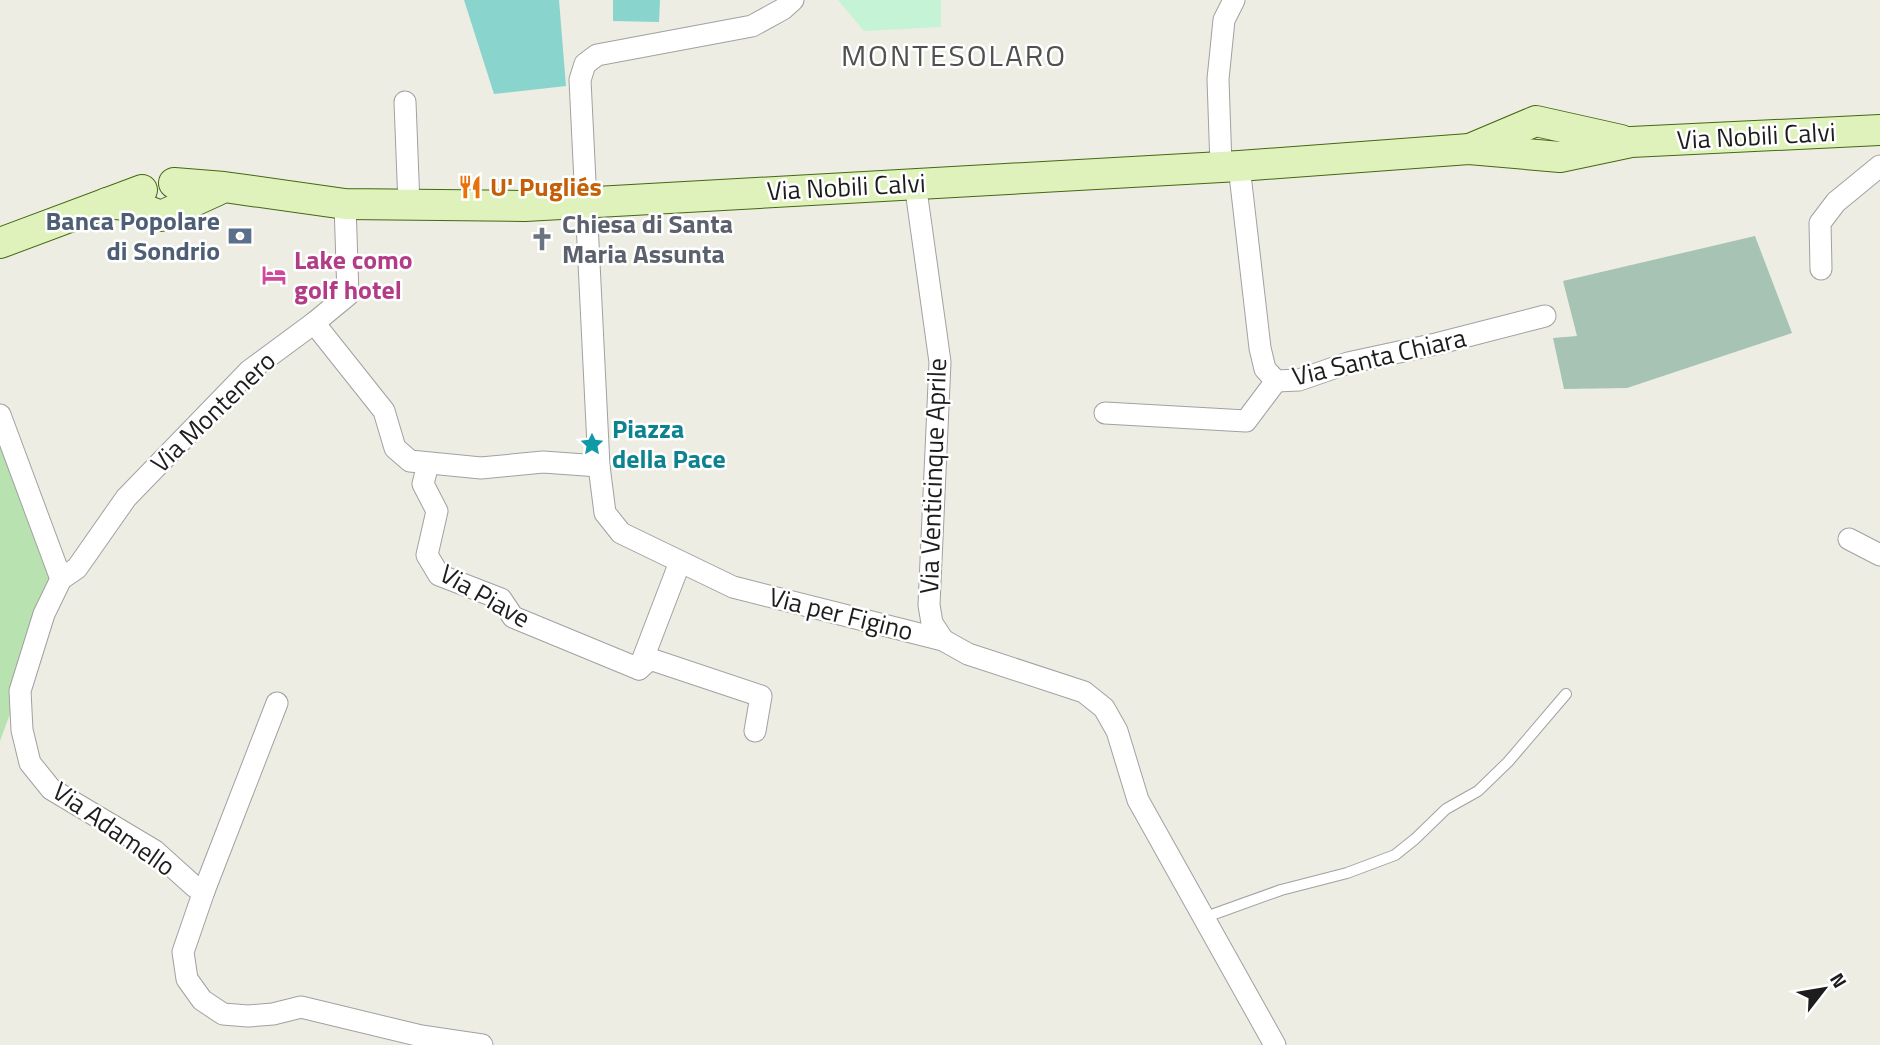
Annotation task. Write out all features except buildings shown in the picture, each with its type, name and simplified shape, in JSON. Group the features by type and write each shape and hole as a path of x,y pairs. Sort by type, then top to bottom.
{"main road":[{"name":"Via Nobili Calvi","path":"0,243 102,203 160,198 224,187 345,204 525,206 1230,166 1469,149 1560,157 1631,142 1880,130"}],"street":[{"name":"Via per Figino","path":"793,0 783,9 752,26 597,55 585,64 580,80 599,466 605,513 621,533 733,587 943,640 968,654 1084,692 1104,708 1117,731 1138,800 1275,1045"},
{"path":"1234,0 1224,20 1218,79 1260,348 1265,369 1276,381"},
{"path":"405,102 410,205"},
{"path":"1822,269 1820,223 1836,202 1880,166"},
{"name":"Via Venticinque Aprile","path":"915,183 940,362 929,605 932,623 943,640"},
{"name":"Via Montenero","path":"61,579 77,568 126,498 249,370 348,295 345,204"},
{"name":"Via Santa Chiara","path":"1105,413 1246,421 1276,381 1298,380 1348,363 1545,316"},
{"path":"314,323 384,411 395,447 419,462 481,468 542,462 599,466"},
{"path":"0,415 61,579"},
{"name":"Via Piave","path":"419,462 423,484 437,511 427,555 439,575 501,599 513,617 639,668 650,659 761,696 755,731"},
{"path":"1849,539 1880,555"},
{"path":"639,668 680,562"},
{"name":"Via Adamello","path":"61,579 44,614 20,691 22,730 30,763 51,789 155,852 195,887 204,891 183,952 187,979 202,1000 223,1014 273,1014 301,1007 421,1036 482,1045"},
{"path":"204,891 276,703"}],"lane":[{"path":"1203,918 1281,890 1347,873 1395,855 1446,808 1478,791 1508,762 1566,694"}],"green space":[{"path":"838,0 941,0 941,27 864,31"},
{"path":"1755,236 1792,333 1627,388 1564,389 1553,338 1577,336 1563,281"},
{"path":"0,420 57,586 0,741"}],"shaded area":[{"path":"464,0 559,0 566,86 494,94"},
{"path":"613,0 660,0 659,22 613,21"}],"place":[{"name":"U' Pugliés","path":"470,187"},
{"name":"Banca Popolare di Sondrio","path":"240,236"},
{"name":"Chiesa di Santa Maria Assunta","path":"542,239"},
{"name":"Lake como golf hotel","path":"274,275"},
{"name":"Piazza della Pace","path":"592,444"}],"district":[{"name":"MONTESOLARO","path":"954,56"}]}
